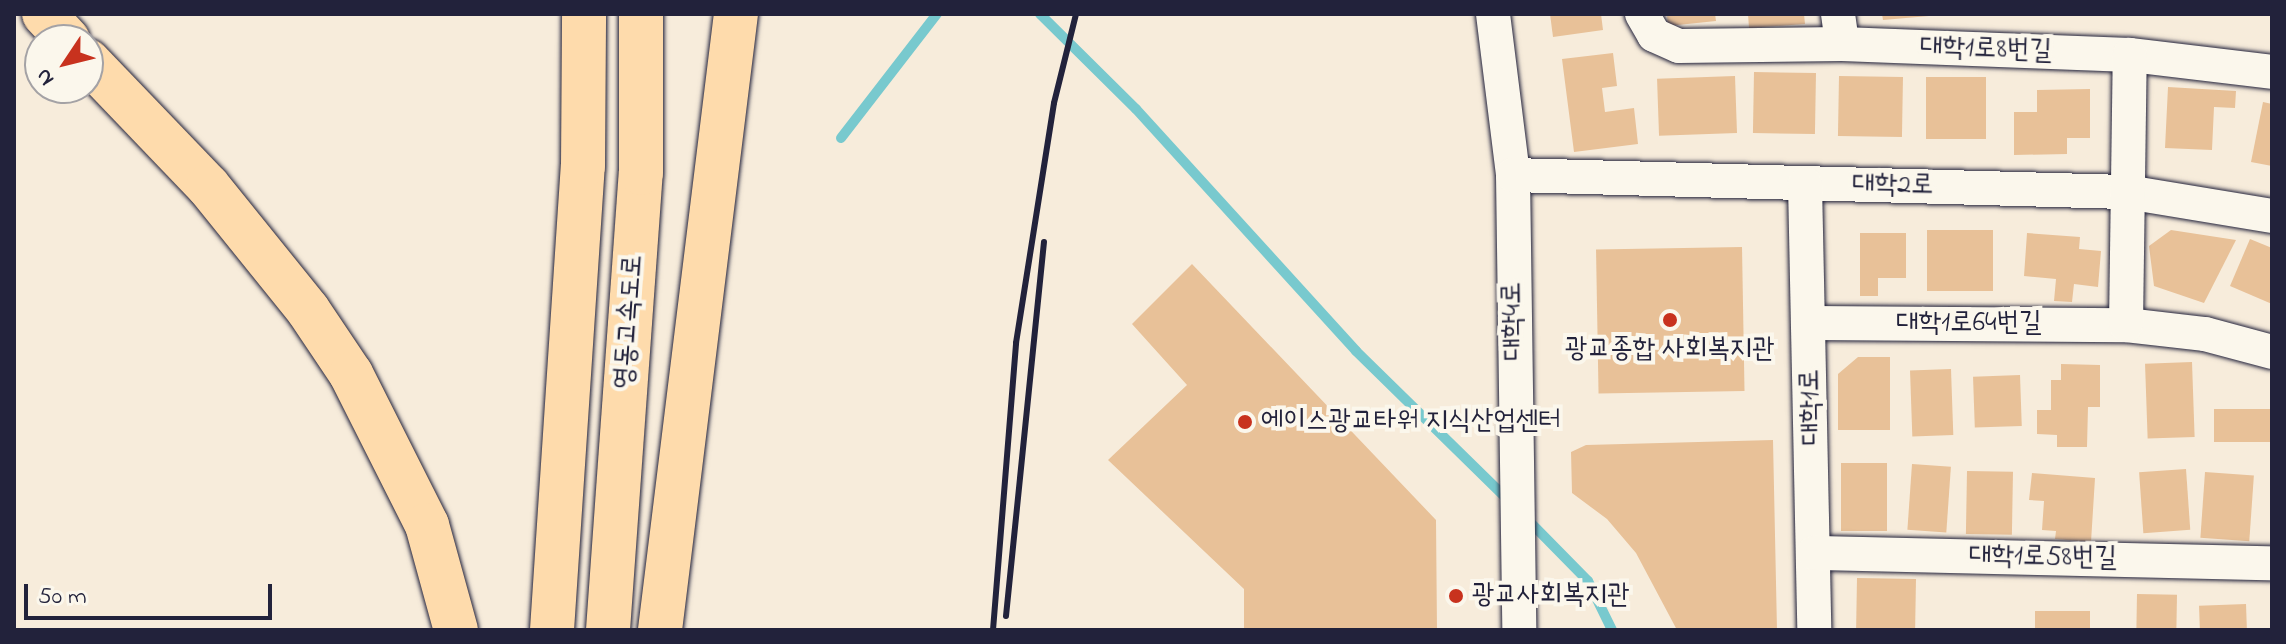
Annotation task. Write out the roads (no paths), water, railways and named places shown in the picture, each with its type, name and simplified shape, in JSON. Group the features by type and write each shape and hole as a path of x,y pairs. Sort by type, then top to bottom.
{"highway":[{"name":"영동고속도로","path":"552,630 583,166 584,14"},
{"name":"영동고속도로","path":"608,630 641,173 641,14"},
{"path":"660,630 736,14"},
{"path":"104,78 208,186 344,363 389,443 427,525 456,630"}],"street":[{"name":"대학4로","path":"1493,14 1513,175 1519,630"},
{"name":"대학1로8번길","path":"1642,14 1654,35 1679,46 1840,29 2130,55 2272,72"},
{"path":"2126,325 2130,55"},
{"name":"대학2로","path":"1513,175 2127,192 2272,216"},
{"name":"대학1로","path":"1805,184 1812,323 1814,630"},
{"name":"대학1로64번길","path":"1812,323 2126,325 2205,334 2272,352"},
{"name":"대학1로58번길","path":"1814,553 2272,563"}],"waterway":[{"path":"841,138 937,14"},
{"path":"1040,14 1136,109 1356,351 1510,502"},
{"path":"1527,519 1588,581 1612,630"}],"railway":[{"path":"993,630 1016,343 1054,103 1076,14"},
{"path":"1006,616 1044,242"}],"place":[{"name":"광교종합 사회복지관","path":"1670,320"},
{"name":"에이스광교타워 지식산업센터","path":"1245,422"},
{"name":"광교사회복지관","path":"1456,596"}]}
